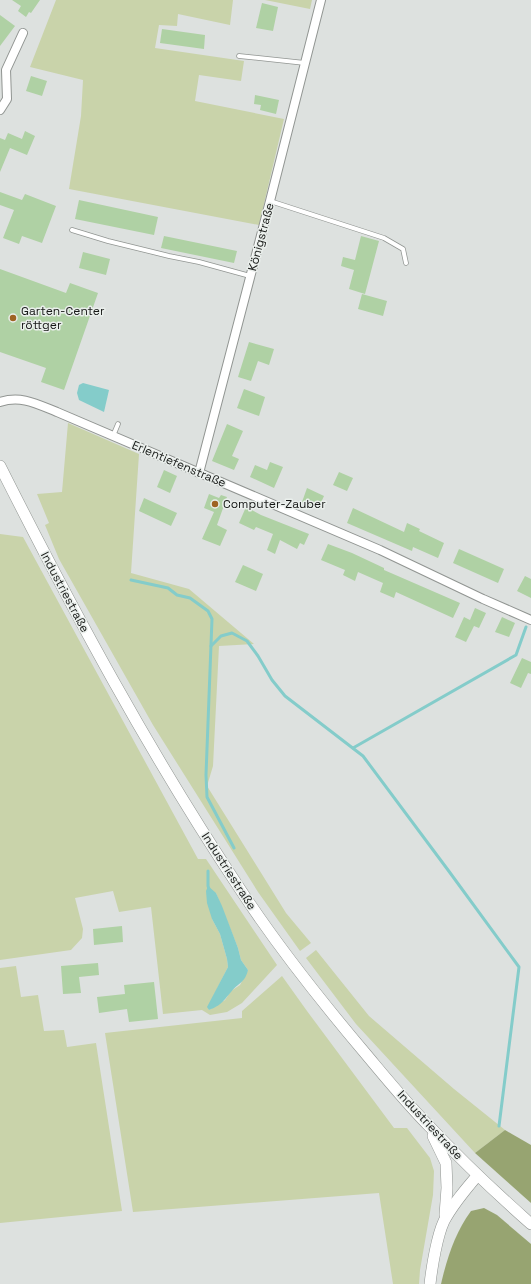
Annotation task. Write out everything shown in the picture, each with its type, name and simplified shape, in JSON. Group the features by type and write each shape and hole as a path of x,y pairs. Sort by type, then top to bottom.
{"street":[{"name":"Königstraße","path":"199,473 251,276 320,0"},
{"path":"0,110 7,99 6,70 23,33"},
{"name":"Erlentiefenstraße","path":"0,402 9,399 21,399 57,412 380,550 531,620"},
{"name":"Industriestraße","path":"0,466 34,534 99,656 147,741 241,891 291,961 322,1001 428,1126 477,1176 531,1224"},
{"path":"428,1126 446,1163 447,1178 447,1201 444,1222 435,1254 430,1284"},
{"path":"444,1222 456,1201 477,1176"}],"lane":[{"path":"239,56 305,63"},
{"path":"270,201 384,238 403,249 406,263"},
{"path":"72,230 108,241 199,262 251,276"},
{"path":"113,436 118,424"}],"green space":[{"path":"56,0 233,0 230,25 178,14 177,26 159,25 155,48 244,61 241,81 199,75 195,101 284,119 259,225 69,189 81,116 83,80 30,67"},
{"path":"265,0 312,0 310,9"},
{"path":"68,423 139,454 131,573 189,589 254,644 219,646 213,766 207,786 286,913 311,943 300,951 258,892 153,725 59,559 45,525 49,523 37,494 62,492"},
{"path":"0,534 23,537 198,859 206,859 277,965 242,1003 227,1012 210,1015 202,1010 163,1014 151,907 119,912 113,891 75,898 83,929 82,938 71,950 0,960","holes":["216,893 238,948 241,960 248,970 240,985 231,991 225,1000 209,1010 208,1007 228,967 220,934 212,919"]},
{"path":"316,950 369,1016 454,1089 505,1130 475,1153 356,1024 306,958"},
{"path":"16,966 21,997 38,995 44,1031 64,1030 67,1047 96,1043 122,1211 0,1223 0,968"},
{"path":"282,976 394,1128 407,1128 430,1158 434,1171 433,1195 419,1284 393,1284 379,1193 133,1212 105,1033 242,1018 242,1011"},
{"path":"505,1130 531,1145 531,1203 475,1153"},
{"path":"484,1208 497,1215 531,1244 531,1284 441,1284 449,1255 465,1219 471,1211"}],"water":[{"path":"83,383 109,390 104,412 79,400 77,393 79,385"},
{"path":"208,886 216,893 238,948 241,960 248,970 245,978 222,1002 209,1010 207,1007 228,967 220,934 212,919 207,903 206,891"}],"building":[{"path":"12,0 40,0 31,13 29,12 26,17 18,11 21,6"},
{"path":"262,3 278,7 273,31 256,28"},
{"path":"0,15 15,26 0,46"},
{"path":"162,29 205,35 204,49 160,43"},
{"path":"31,76 47,81 42,96 26,91"},
{"path":"255,95 279,100 276,114 260,110 261,105 254,104"},
{"path":"25,131 35,136 27,155 10,148 0,172 0,138 5,140 8,133 22,139"},
{"path":"0,192 22,200 25,194 56,206 42,243 22,236 19,244 3,238 14,210 0,205"},
{"path":"79,200 158,217 154,235 75,219"},
{"path":"164,236 237,251 234,263 161,248"},
{"path":"361,236 379,241 365,294 349,289 354,270 341,266 343,257 355,260"},
{"path":"83,252 110,259 106,275 79,268"},
{"path":"0,269 66,293 70,283 98,293 64,390 41,382 46,368 0,352"},
{"path":"362,294 387,301 383,316 358,309"},
{"path":"249,342 274,349 269,365 258,361 251,381 238,377"},
{"path":"244,389 265,397 259,416 237,408"},
{"path":"227,424 243,431 232,456 239,459 234,470 212,461"},
{"path":"270,462 283,467 274,488 250,477 255,465 267,470"},
{"path":"164,470 177,476 170,493 157,487"},
{"path":"339,472 353,478 347,491 333,485"},
{"path":"307,488 324,496 318,509 302,502"},
{"path":"209,494 219,498 221,495 227,497 217,525 227,530 220,546 202,539 214,512 204,508"},
{"path":"144,498 177,513 171,526 139,511"},
{"path":"246,507 261,515 309,534 304,545 300,543 297,549 280,540 275,554 267,550 273,534 256,527 254,530 239,523"},
{"path":"353,508 404,532 407,523 420,529 419,531 444,543 438,558 413,547 412,551 347,523"},
{"path":"328,544 352,553 384,568 384,570 460,603 453,618 396,592 394,598 380,592 383,583 358,572 355,581 343,575 345,570 321,560"},
{"path":"459,549 504,569 498,583 453,563"},
{"path":"243,565 263,574 256,591 235,582"},
{"path":"525,576 531,579 531,598 517,591"},
{"path":"475,608 486,613 479,628 474,626 466,642 455,637 464,617 470,620"},
{"path":"502,617 515,623 509,637 495,632"},
{"path":"522,658 531,662 531,674 528,673 521,688 510,683"},
{"path":"122,926 123,942 94,945 93,929"},
{"path":"98,963 99,975 79,977 81,993 63,994 61,966"},
{"path":"154,982 158,1019 129,1022 127,1009 99,1013 97,997 125,994 124,985"}],"waterway":[{"path":"131,580 168,588 177,595 190,598 208,611 212,619 206,775 207,797 234,848"},
{"path":"353,748 516,655 526,627"},
{"path":"211,646 221,636 232,633 247,641 272,680 285,696 363,756 519,967 499,1126"},
{"path":"208,871 209,889"}],"place":[{"name":"Garten-Center röttger","path":"13,318"},
{"name":"Computer-Zauber","path":"215,504"}]}
